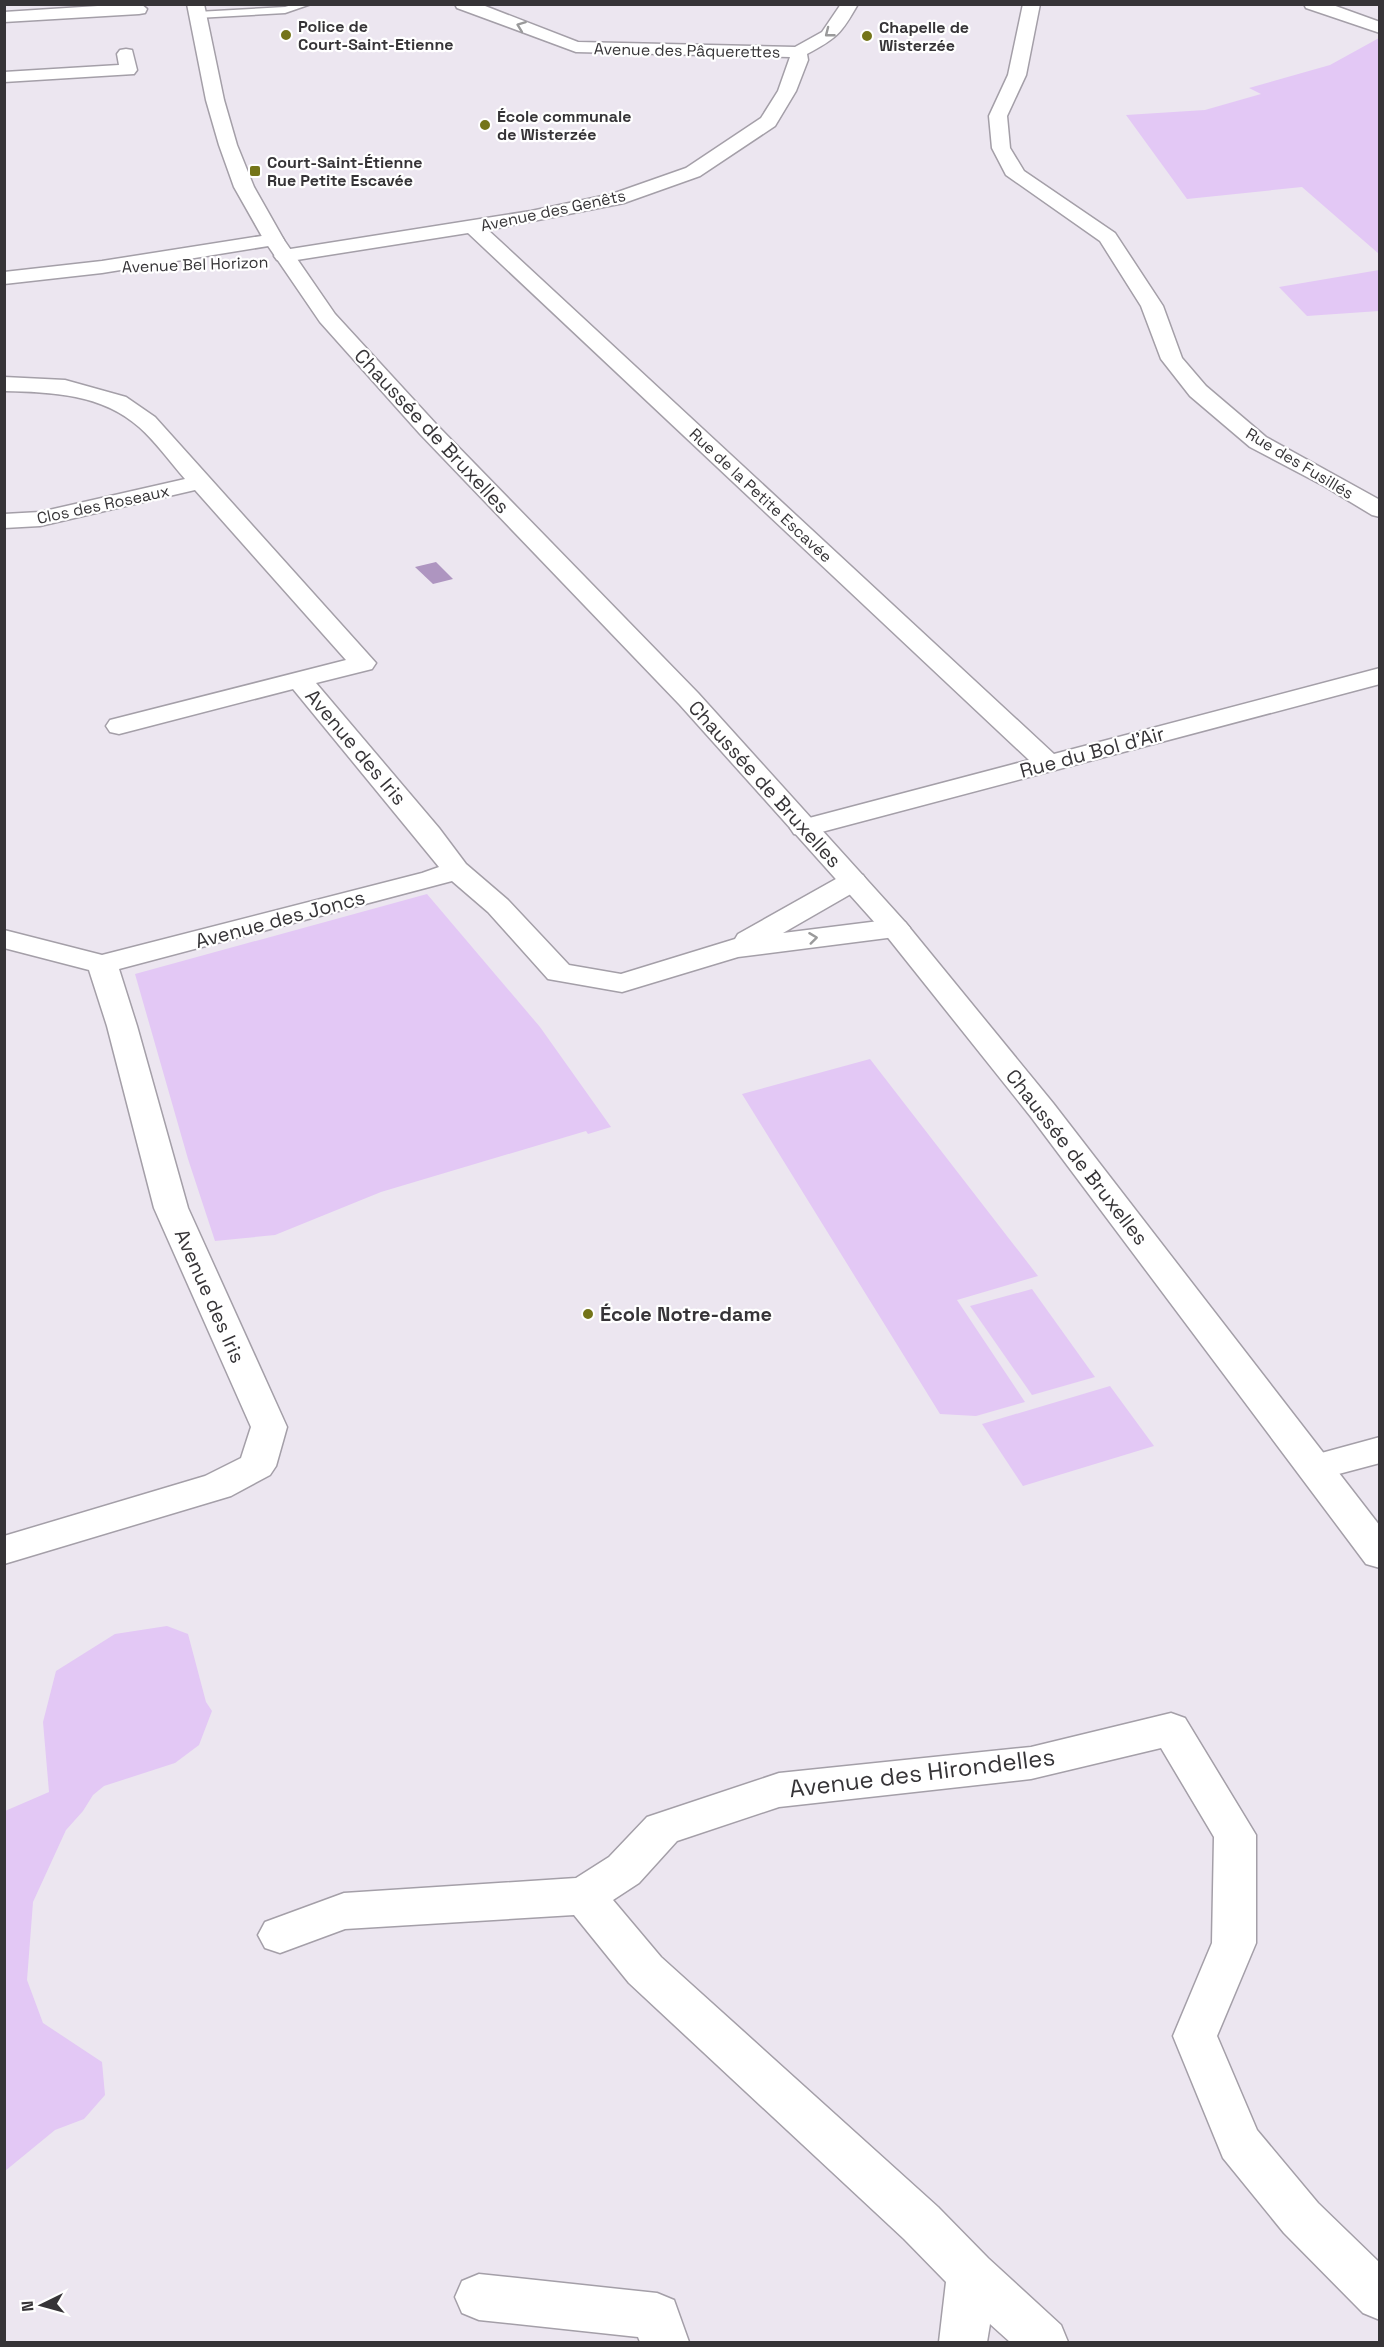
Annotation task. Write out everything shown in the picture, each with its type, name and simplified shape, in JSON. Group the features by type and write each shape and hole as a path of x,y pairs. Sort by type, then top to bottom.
{"street":[{"name":"Avenue des Pâquerettes","path":"463,4 576,47 618,46 798,52"},
{"path":"798,52 828,36 835,29 850,4"},
{"name":"Rue des Fusillés","path":"1032,4 1017,75 998,116 1001,148 1016,175 1108,237 1152,306 1172,359 1198,391 1258,441 1380,510"},
{"path":"1312,4 1380,28"},
{"path":"4,17 139,9"},
{"name":"Chaussée de Bruxelles","path":"196,10 213,93 228,146 244,187 276,249 327,318 436,437 689,699 895,928 1042,1110 1380,1554"},
{"name":"Avenue des Genêts","path":"276,249 473,227 617,199 693,172 768,122 787,92 799,60 798,52"},
{"path":"4,77 128,70 126,54"},
{"name":"Rue de la Petite Escavée","path":"473,227 1049,764"},
{"name":"Avenue des Genêts","path":"317,232 422,232"},
{"name":"Avenue Bel Horizon","path":"102,267 276,249"},
{"name":"Avenue Bel Horizon","path":"4,278 276,249"},
{"name":"Avenue des Iris","path":"4,384 57,385 118,402 147,422 363,663 299,680 429,834 456,870 498,906 560,973 622,983 734,948 895,928"},
{"name":"Clos des Roseaux","path":"4,521 40,519 201,482"},
{"name":"Rue du Bol d'Air","path":"804,828 1380,676"},
{"path":"119,726 299,680"},
{"name":"Avenue des Joncs","path":"102,964 432,879 456,870"},
{"name":"Avenue des Iris","path":"734,948 853,881"},
{"path":"4,939 102,964"},
{"name":"Avenue des Iris","path":"4,1551 218,1486 257,1466 269,1427 171,1208 122,1026 102,964"},
{"path":"1316,1467 1380,1450"},
{"name":"Avenue des Hirondelles","path":"280,1935 344,1911 584,1896 624,1870 662,1828 779,1790 1030,1763 1171,1729 1235,1835 1234,1942 1195,2036 1239,2143 1301,2218 1380,2297"},
{"path":"584,1896 645,1970 921,2223 1044,2343"},
{"path":"963,2343 971,2274"},
{"path":"479,2297 657,2316 664,2343"}],"lane":[{"path":"196,10 285,10 308,4"}],"shaded area":[{"path":"1379,38 1379,254 1302,187 1187,199 1126,115 1205,110 1261,94 1249,88 1330,65"},
{"path":"1379,270 1379,311 1307,316 1279,287"},
{"path":"436,562 453,579 433,584 415,567"},
{"path":"427,894 540,1027 611,1127 588,1134 586,1131 381,1192 275,1235 215,1241 188,1159 135,974"},
{"path":"870,1059 1038,1276 957,1300 1025,1402 976,1416 940,1414 742,1094"},
{"path":"1032,1289 1095,1377 1032,1395 970,1306"},
{"path":"1110,1386 1154,1446 1023,1486 982,1424"},
{"path":"167,1626 188,1634 206,1702 212,1711 199,1745 175,1763 104,1786 93,1795 83,1811 66,1830 33,1902 27,1980 43,2023 102,2062 105,2095 84,2119 55,2130 5,2171 5,1811 49,1792 43,1722 56,1671 115,1634"}],"place":[{"name":"Police de Court-Saint-Etienne","path":"286,35"},
{"name":"Chapelle de Wisterzée","path":"867,36"},
{"name":"École communale de Wisterzée","path":"485,125"},
{"name":"Court-Saint-Étienne Rue Petite Escavée","path":"255,171"},
{"name":"École Notre-dame","path":"588,1314"}]}
